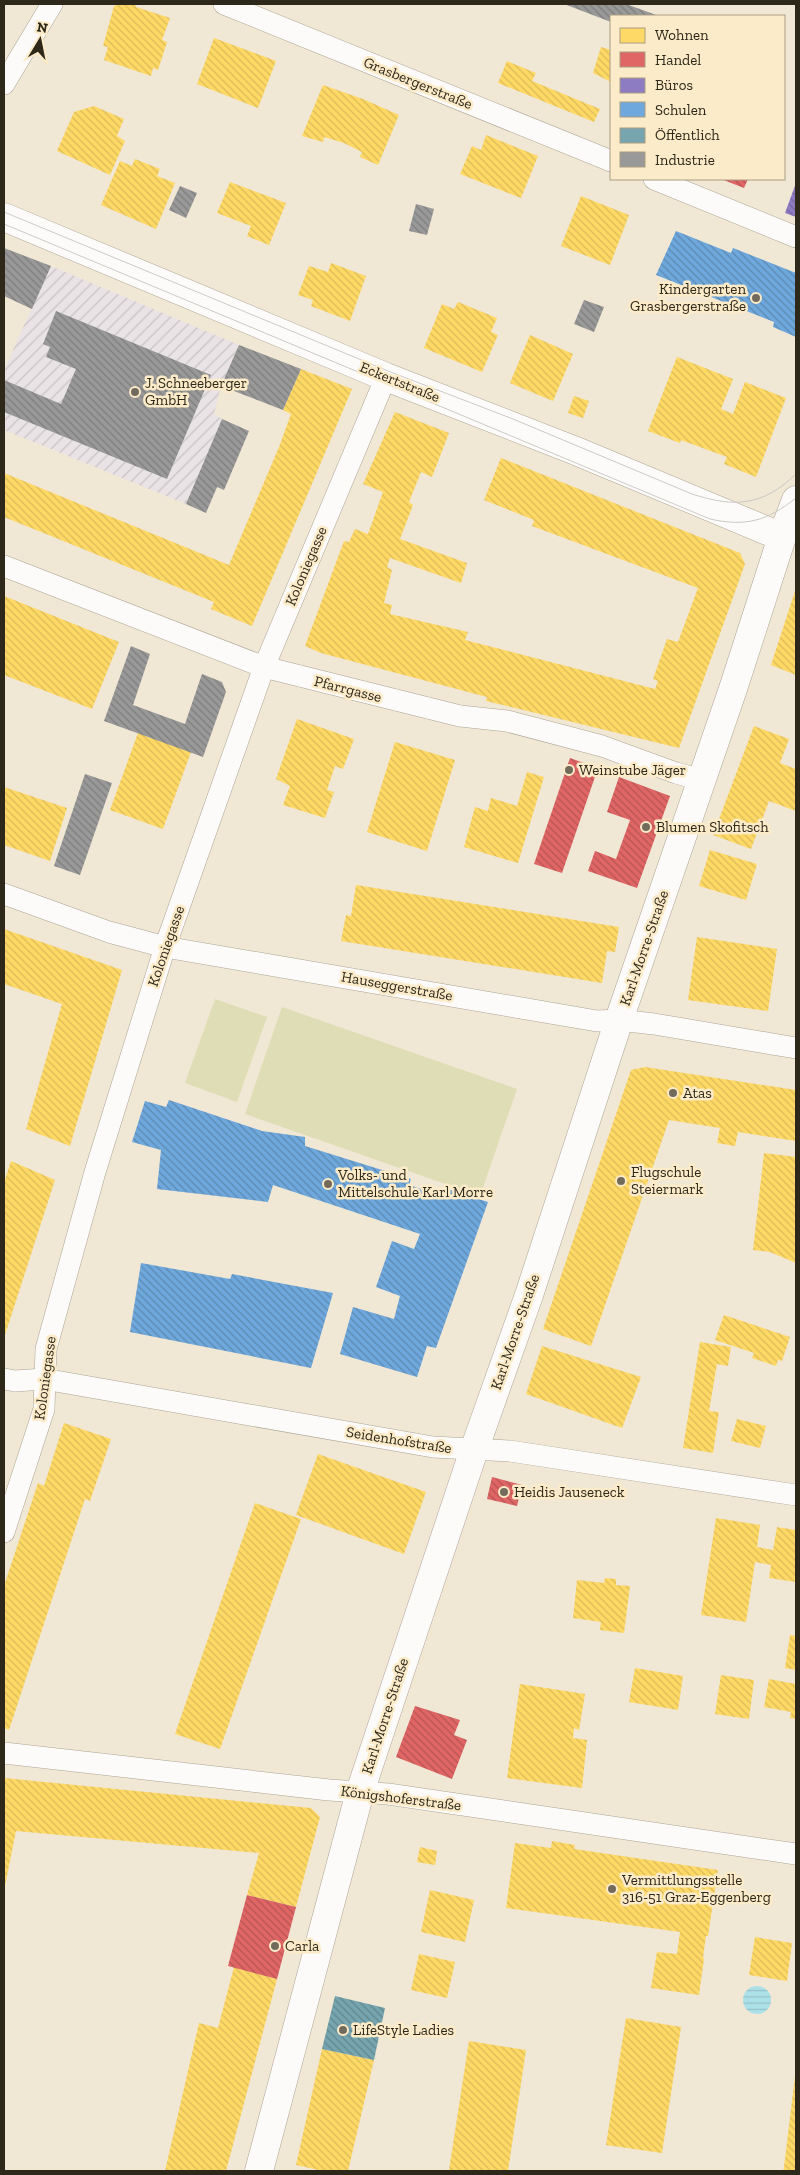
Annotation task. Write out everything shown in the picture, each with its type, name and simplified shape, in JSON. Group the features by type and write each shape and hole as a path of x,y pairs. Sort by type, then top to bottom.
{"main road":[{"name":"Eckertstraße","path":"4,217 386,376 739,517 789,541"},
{"name":"Karl-Morre-Straße","path":"259,2171 360,1792 619,1020 702,780 789,541 796,500"}],"street":[{"path":"4,84 52,4"},
{"name":"Grasbergerstraße","path":"224,4 610,161"},
{"path":"656,180 796,237"},
{"name":"Koloniegasse","path":"4,1532 44,1409 46,1349 94,1172 165,947 264,667 386,376"},
{"name":"Pfarrgasse","path":"4,566 264,667 460,716 507,720 602,746 676,773 702,780"},
{"name":"Hauseggerstraße","path":"4,894 109,932 165,947 597,1020 619,1020 796,1048"},
{"name":"Seidenhofstraße","path":"4,1379 15,1381 44,1379 433,1447 510,1451 796,1495"},
{"name":"Königshoferstraße","path":"4,1753 388,1794 796,1854"}],"shaded area":[{"path":"51,266 239,345 221,386 214,414 222,419 186,504 4,430 4,370"},
{"path":"215,999 267,1017 237,1102 185,1083"},
{"path":"282,1007 517,1089 480,1196 245,1114"}],"water":[{"path":"757,1986 767,1990 771,2000 767,2010 757,2014 747,2010 743,2000 747,1990"}],"building: Wohnen":[{"path":"118,4 135,4 136,7 170,18 162,40 167,42 158,70 153,68 151,76 104,60 108,47 103,46 114,6"},
{"path":"214,38 276,61 258,108 197,84"},
{"path":"601,47 610,50 610,82 593,73"},
{"path":"507,61 536,73 532,81 600,109 594,122 498,83"},
{"path":"323,85 363,99 399,115 378,165 360,157 362,152 344,143 324,137 323,142 302,136"},
{"path":"94,106 124,119 117,136 125,141 110,175 57,151 74,112"},
{"path":"486,135 538,156 521,198 460,174 472,146 481,150"},
{"path":"135,159 160,169 157,176 175,183 156,229 101,205 120,161 132,166"},
{"path":"230,182 286,203 269,245 247,236 251,226 217,213"},
{"path":"581,196 629,215 610,265 561,246"},
{"path":"331,263 366,276 350,321 311,306 313,300 298,295 309,266 328,272"},
{"path":"458,302 497,318 491,332 498,335 482,372 424,348 442,304 454,309"},
{"path":"530,335 573,354 553,401 510,383"},
{"path":"677,357 733,379 721,409 733,414 745,382 786,398 756,477 724,464 727,457 681,440 680,443 648,431"},
{"path":"301,369 352,389 252,626 211,609 214,602 4,517 4,473 229,565 279,447 291,414 283,410"},
{"path":"574,396 589,401 583,418 568,413"},
{"path":"395,412 449,433 432,477 421,472 409,502 413,505 400,539 467,563 461,583 390,558 387,567 392,570 384,603 392,605 390,614 468,632 465,640 655,689 658,681 653,679 667,639 678,642 698,588 532,526 534,520 484,500 501,458 740,553 745,564 679,748 486,701 487,697 321,653 305,646 344,541 349,542 355,529 368,534 383,492 363,484"},
{"path":"796,588 796,675 771,665"},
{"path":"4,596 119,642 92,709 4,675"},
{"path":"297,719 354,739 343,769 335,766 327,790 334,792 325,818 283,805 290,786 276,779"},
{"path":"754,726 789,739 780,763 796,769 796,811 769,801 751,849 713,835"},
{"path":"138,733 191,752 163,829 110,810"},
{"path":"395,742 455,760 427,851 367,832"},
{"path":"527,772 544,777 518,863 464,847 475,807 488,811 491,798 517,806"},
{"path":"4,787 67,808 50,861 4,845"},
{"path":"710,850 757,864 746,900 699,886"},
{"path":"356,885 619,927 615,952 607,951 602,983 341,941 346,915 351,916"},
{"path":"4,929 122,970 70,1146 26,1129 62,1004 4,984"},
{"path":"697,937 777,949 768,1011 688,1000"},
{"path":"645,1067 796,1090 796,1141 738,1132 735,1146 717,1143 720,1128 669,1120 591,1346 543,1329 631,1070"},
{"path":"764,1153 796,1157 796,1263 770,1252 753,1250"},
{"path":"11,1161 55,1180 4,1338 4,1183"},
{"path":"724,1315 790,1337 782,1361 778,1360 776,1366 752,1358 754,1353 715,1340"},
{"path":"700,1342 731,1347 728,1366 717,1364 709,1411 719,1412 713,1453 683,1448"},
{"path":"542,1346 641,1377 622,1428 526,1394"},
{"path":"737,1419 766,1426 760,1448 731,1441"},
{"path":"64,1423 111,1439 90,1501 85,1499 9,1730 4,1728 4,1586 38,1483 44,1486"},
{"path":"318,1454 426,1492 404,1554 296,1515"},
{"path":"255,1503 301,1519 220,1749 175,1734"},
{"path":"716,1518 760,1525 757,1547 773,1550 777,1527 796,1530 796,1582 769,1578 771,1565 755,1562 746,1622 701,1615"},
{"path":"605,1578 616,1579 616,1585 630,1586 624,1633 600,1630 601,1622 573,1618 577,1580 604,1583"},
{"path":"790,1635 796,1636 796,1670 785,1668"},
{"path":"635,1668 683,1676 678,1710 629,1702"},
{"path":"721,1675 754,1680 749,1719 715,1714"},
{"path":"769,1679 796,1684 796,1719 790,1718 791,1712 764,1707"},
{"path":"520,1684 585,1694 579,1730 574,1728 573,1738 587,1740 582,1788 507,1778"},
{"path":"4,1778 311,1808 320,1817 296,1907 247,1895 259,1853 16,1831 4,1891"},
{"name":"Vermittlungsstelle 316-51 Graz-Eggenberg","path":"552,1841 575,1845 574,1849 718,1870 708,1936 706,1936 699,1995 651,1988 657,1952 677,1954 680,1932 506,1908 515,1843 551,1848"},
{"path":"420,1847 437,1851 435,1865 417,1862"},
{"path":"430,1890 474,1900 465,1942 421,1932"},
{"path":"755,1937 792,1943 787,1981 749,1975"},
{"path":"419,1954 455,1962 447,1998 411,1990"},
{"path":"234,1967 277,1979 226,2171 165,2171 199,2023 218,2028"},
{"path":"626,2018 681,2027 662,2153 606,2145"},
{"path":"469,2041 526,2050 508,2171 449,2170"},
{"path":"322,2049 374,2060 348,2171 323,2171 296,2165"},
{"path":"795,2076 796,2171 783,2171 784,2167"}],"building: Handel":[{"path":"724,180 748,180 744,188"},
{"path":"570,758 598,768 562,873 534,864"},
{"path":"619,777 670,796 637,888 588,871 595,851 616,859 630,820 607,812"},
{"name":"Heidis Jauseneck","path":"492,1477 522,1485 517,1506 487,1499"},
{"path":"415,1706 460,1720 454,1735 467,1740 452,1779 396,1757"},
{"path":"247,1895 296,1907 277,1979 228,1966"}],"building: Büros":[{"path":"796,183 796,217 785,213"}],"building: Schulen":[{"name":"Kindergarten Grasbergerstraße","path":"676,231 731,253 733,248 796,273 796,337 773,327 774,322 656,275"},
{"path":"169,1100 262,1131 305,1137 305,1146 411,1179 409,1185 445,1197 448,1189 488,1202 436,1348 427,1346 417,1377 340,1354 353,1307 394,1319 400,1296 376,1287 392,1241 414,1249 420,1234 273,1185 268,1202 157,1189 161,1150 132,1142 145,1101 166,1107"},
{"path":"141,1263 230,1279 232,1274 333,1293 311,1368 130,1332"}],"building: Öffentlich":[{"path":"335,1996 385,2008 374,2060 322,2049"}],"building: Industrie":[{"path":"564,4 626,4 656,15 610,15 610,22"},
{"path":"180,186 197,193 186,218 169,210"},
{"path":"416,204 434,209 427,235 409,231"},
{"path":"4,248 51,266 32,309 4,296"},
{"path":"584,300 604,307 594,332 574,324"},
{"name":"J. Schneeberger GmbH","path":"56,311 211,375 167,479 4,412 4,380 61,404 76,369 46,357 50,347 43,344"},
{"path":"239,345 301,369 283,410 221,386"},
{"path":"222,419 249,431 224,490 217,487 206,513 186,504"},
{"path":"131,646 150,654 133,705 185,724 202,674 222,682 226,692 203,757 104,721"},
{"path":"85,774 112,783 80,875 54,866"}],"tram line":[{"path":"4,212 388,371 513,419 692,494 722,501 748,501 772,493 796,474"},
{"path":"4,224 710,519 735,522 756,520 766,517 796,498"}],"place":[{"name":"Kindergarten Grasbergerstraße","path":"756,298"},
{"name":"J. Schneeberger GmbH","path":"135,392"},
{"name":"Weinstube Jäger","path":"569,770"},
{"name":"Blumen Skofitsch","path":"646,827"},
{"name":"Atas","path":"673,1093"},
{"name":"Flugschule Steiermark","path":"621,1181"},
{"name":"Volks- und Mittelschule Karl Morre","path":"328,1184"},
{"name":"Heidis Jauseneck","path":"504,1492"},
{"name":"Vermittlungsstelle 316-51 Graz-Eggenberg","path":"612,1889"},
{"name":"Carla","path":"275,1946"},
{"name":"LifeStyle Ladies","path":"343,2030"}]}
